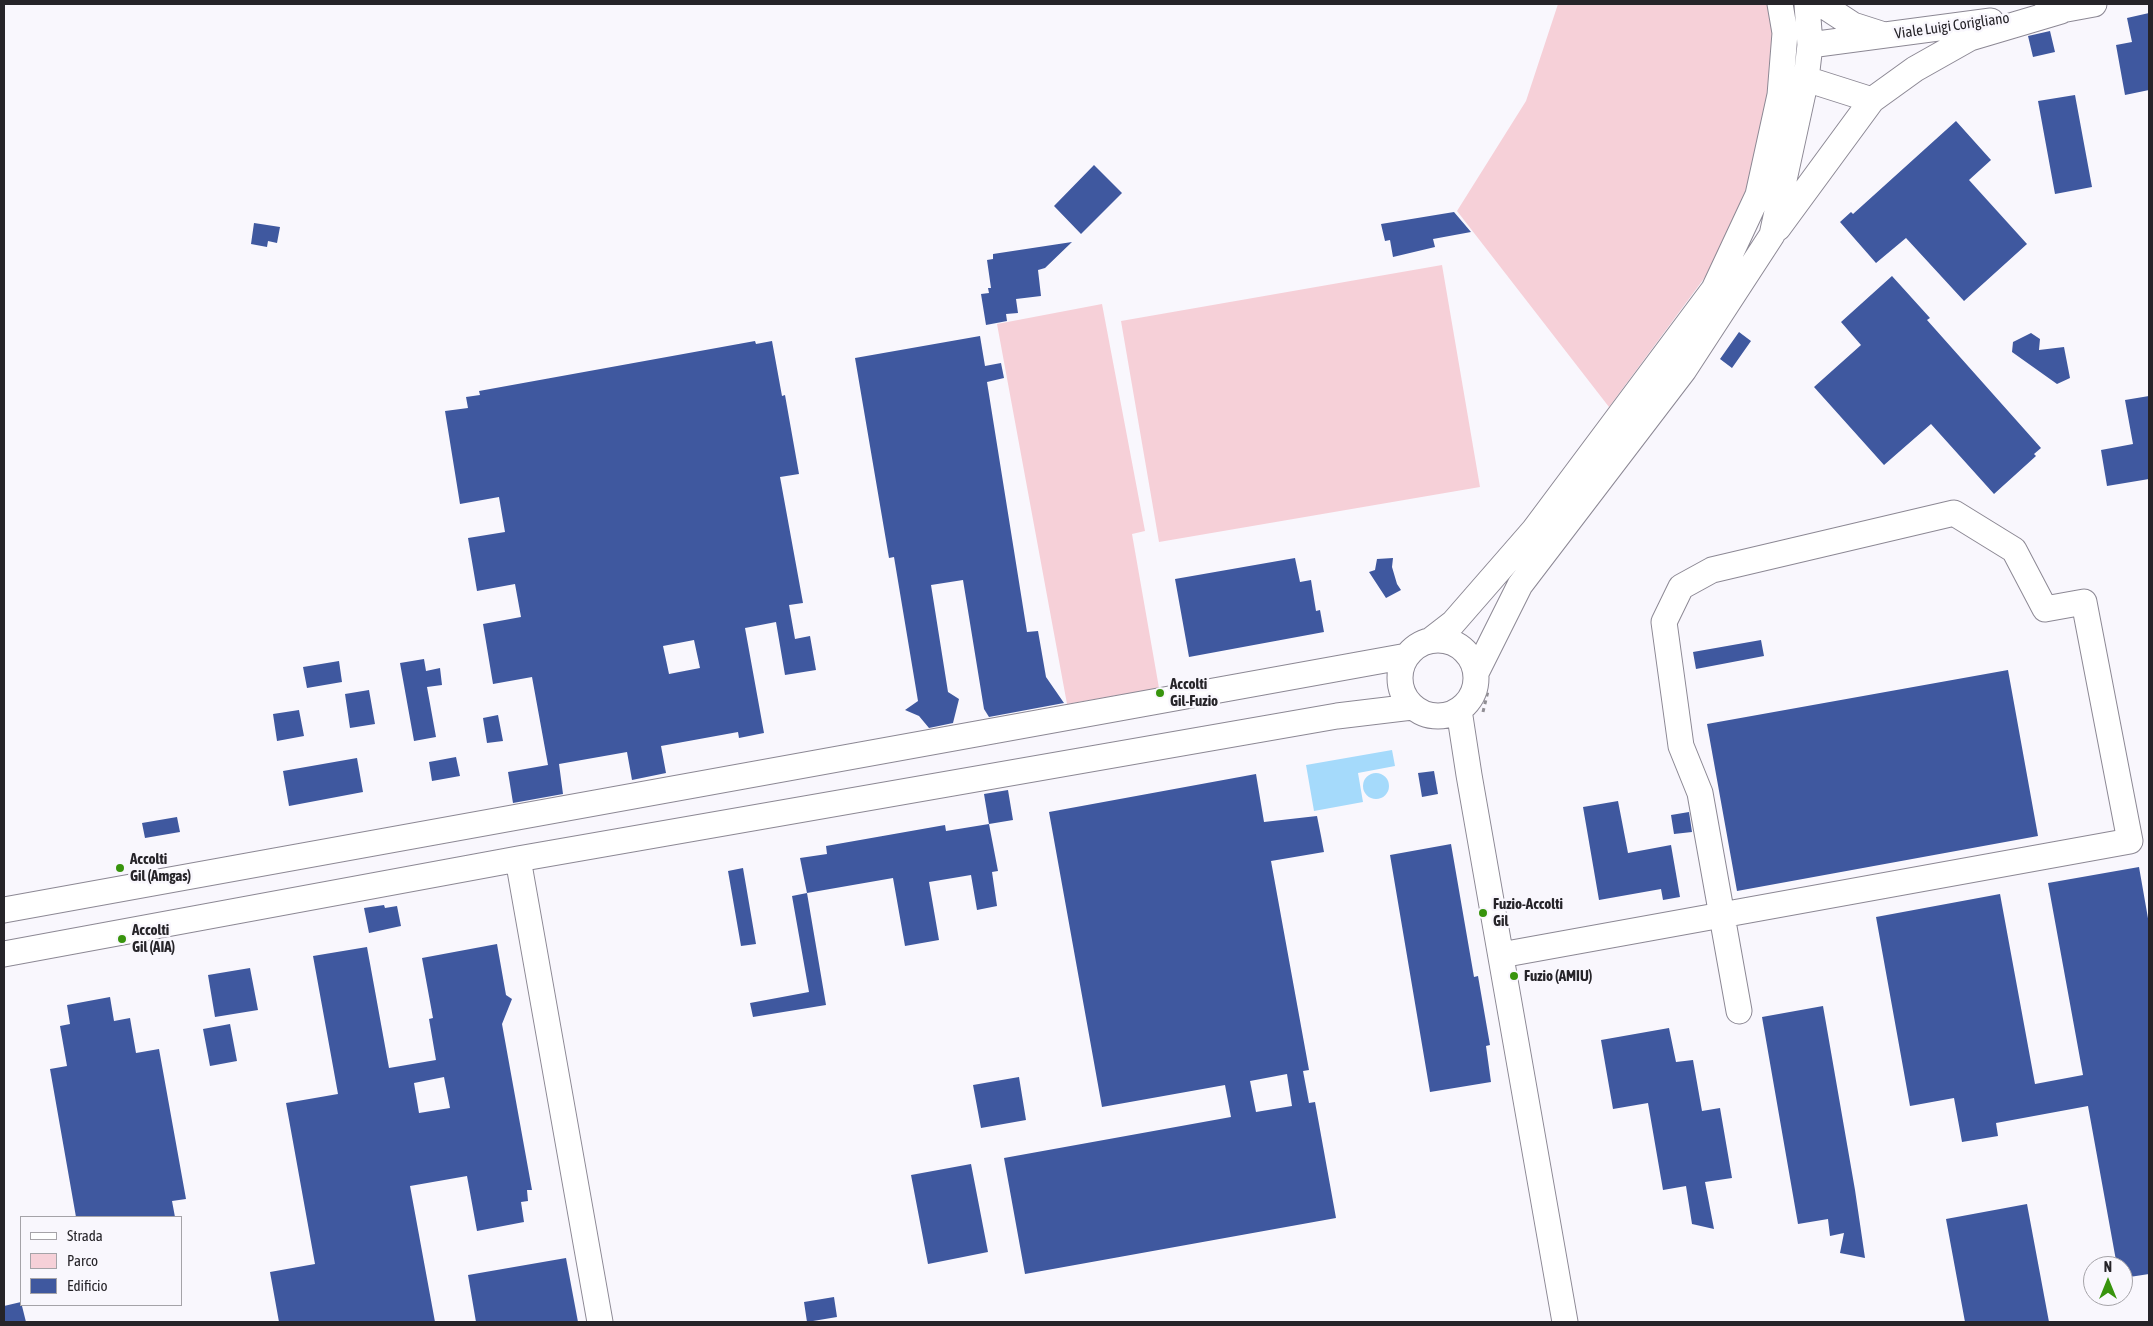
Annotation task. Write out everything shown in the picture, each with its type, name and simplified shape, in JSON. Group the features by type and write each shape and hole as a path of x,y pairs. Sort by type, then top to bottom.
{"street":[{"path":"1431,640 1443,640 1455,644 1465,651 1473,661 1476,673 1476,684 1473,694 1459,710 1448,715 1435,717 1423,714 1412,707 1403,694 1399,677 1401,666 1406,656 1413,649 1431,640 1453,623 1534,530 1714,289 1758,195 1780,95 1785,33 1780,4"},
{"path":"1772,235 1806,79 1810,45 1807,4"},
{"path":"1821,4 1853,24 1886,35"},
{"name":"Viale Luigi Corigliano","path":"1810,45 2061,11 2094,4"},
{"path":"1476,673 1520,585 1684,370 1772,235 1872,100 1915,69 1970,38 2061,11"},
{"path":"1806,79 1872,100"},
{"path":"1501,955 1721,915 2130,841 2084,602 2045,609 2014,550 1954,512 1712,570 1681,587 1664,622 1681,746 1700,793 1721,915 1739,1011"},
{"path":"4,910 1406,656"},
{"path":"4,954 518,859 1328,717 1412,707"},
{"path":"1459,710 1565,1322"},
{"path":"518,859 600,1322"}],"green space":[{"path":"1558,4 1770,4 1774,41 1774,82 1760,148 1744,195 1726,238 1708,273 1609,407 1457,211 1526,101"},
{"path":"1442,265 1480,487 1159,542 1121,321"},
{"path":"1102,304 1145,531 1132,534 1159,688 1067,704 997,324"}],"water":[{"path":"1392,750 1395,766 1358,773 1363,802 1314,811 1306,765"},
{"path":"1376,773 1385,777 1389,786 1385,795 1376,799 1367,795 1363,786 1367,777"}],"building":[{"path":"2149,13 2149,90 2125,95 2116,45 2132,42 2127,18"},
{"path":"2050,31 2055,52 2033,57 2028,36"},
{"path":"2075,95 2092,187 2055,194 2038,101"},
{"path":"1956,121 1991,160 1969,180 2027,244 1964,301 1906,238 1876,263 1840,222 1851,212 1853,214"},
{"path":"1094,165 1122,193 1081,234 1054,206"},
{"path":"1454,212 1471,232 1433,239 1435,247 1393,257 1390,240 1385,241 1381,224"},
{"path":"254,223 280,227 277,243 268,241 267,247 251,244"},
{"path":"1072,242 1045,268 1038,270 1041,296 1016,299 1018,313 1006,314 1007,321 986,325 981,294 989,293 988,288 991,288 987,260 993,259 993,254"},
{"path":"1892,276 1930,318 1927,320 2041,448 2034,454 2036,456 1994,494 1931,424 1884,465 1814,387 1861,345 1841,322"},
{"path":"1739,332 1751,341 1732,368 1720,359"},
{"path":"2031,333 2040,339 2039,350 2064,347 2070,378 2057,384 2012,352 2013,342"},
{"path":"980,336 985,366 1001,363 1004,378 987,382 1027,632 1038,631 1046,677 1064,703 989,717 984,709 963,580 931,585 948,692 959,699 953,723 929,728 919,716 905,710 918,701 894,557 889,558 855,358"},
{"path":"755,341 756,344 772,341 782,396 785,395 799,474 780,477 803,603 789,605 795,639 810,636 816,670 785,675 776,622 745,628 764,733 739,738 738,732 661,746 666,773 632,780 627,752 559,764 563,794 513,803 508,772 548,765 532,677 493,684 483,624 521,617 515,584 477,591 468,538 505,532 499,497 460,504 445,411 468,408 466,397 480,395 479,391","holes":["694,640 700,668 669,674 663,646"]},
{"path":"2149,396 2149,479 2107,486 2101,450 2133,444 2125,400"},
{"path":"1295,558 1300,582 1311,580 1316,611 1320,610 1324,632 1189,657 1175,579"},
{"path":"1393,558 1392,567 1397,584 1401,590 1386,598 1369,572 1375,570 1377,559"},
{"path":"1761,640 1764,656 1696,669 1693,652"},
{"path":"424,659 426,671 440,668 442,685 427,687 436,737 414,741 400,663"},
{"path":"339,661 342,682 307,688 303,667"},
{"path":"2008,670 2038,836 1737,891 1707,724"},
{"path":"369,690 375,724 350,728 345,694"},
{"path":"299,710 304,736 277,741 273,714"},
{"path":"498,715 503,741 487,743 483,718"},
{"path":"456,757 460,776 432,781 429,762"},
{"path":"357,758 363,792 289,806 283,771"},
{"path":"1434,771 1438,794 1422,797 1418,773"},
{"path":"1256,774 1264,822 1317,816 1324,852 1271,861 1309,1070 1303,1071 1309,1103 1315,1102 1336,1218 1025,1274 1004,1158 1231,1117 1225,1085 1102,1107 1049,812","holes":["1287,1074 1292,1106 1256,1112 1250,1081"]},
{"path":"1008,790 1013,820 989,824 984,794"},
{"path":"1618,801 1628,853 1671,845 1680,897 1663,900 1661,889 1599,900 1583,807"},
{"path":"1689,812 1692,832 1674,834 1671,815"},
{"path":"177,817 180,832 145,838 142,823"},
{"path":"989,824 998,871 992,872 997,906 977,910 971,875 929,882 939,940 905,946 893,878 807,893 800,858 827,854 826,846 945,825 946,831"},
{"path":"1451,844 1474,977 1478,976 1490,1045 1486,1046 1491,1082 1430,1092 1390,855"},
{"path":"2139,867 2149,924 2149,1274 2133,1276 2133,1256 2115,1256 2088,1106 1996,1123 1998,1136 1962,1142 1954,1098 1910,1106 1876,917 2000,894 2035,1084 2083,1075 2048,883"},
{"path":"743,868 756,944 741,946 728,871"},
{"path":"807,893 826,1005 753,1017 750,1003 809,992 792,896"},
{"path":"384,905 385,908 397,906 401,926 369,933 364,908"},
{"path":"497,944 506,995 512,999 502,1024 532,1190 527,1190 528,1201 521,1202 524,1222 477,1231 467,1176 410,1186 435,1322 279,1322 270,1272 315,1264 286,1103 338,1094 313,956 367,947 389,1068 436,1060 429,1019 433,1018 422,958","holes":["444,1077 450,1108 419,1113 414,1083"]},
{"path":"250,968 258,1010 215,1017 208,975"},
{"path":"110,997 114,1021 130,1018 136,1053 159,1049 186,1199 172,1201 175,1216 76,1216 50,1069 67,1066 60,1026 70,1024 67,1005"},
{"path":"1823,1006 1865,1258 1840,1253 1844,1233 1830,1236 1828,1219 1798,1224 1762,1017"},
{"path":"230,1024 237,1061 210,1066 203,1029"},
{"path":"1669,1028 1676,1062 1693,1060 1702,1111 1720,1108 1732,1178 1705,1182 1714,1229 1692,1224 1686,1186 1663,1190 1648,1103 1613,1109 1601,1040"},
{"path":"1019,1077 1026,1120 981,1128 973,1085"},
{"path":"971,1164 988,1252 928,1264 911,1175"},
{"path":"2027,1204 2049,1322 1965,1322 1946,1219"},
{"path":"566,1258 578,1322 476,1322 468,1275"},
{"path":"834,1297 837,1317 807,1322 804,1302"},
{"path":"20,1302 26,1322 4,1322 4,1306"}],"place":[{"name":"Accolti Gil-Fuzio","path":"1160,693"},
{"name":"Accolti Gil (Amgas)","path":"120,868"},
{"name":"Fuzio-Accolti Gil","path":"1483,913"},
{"name":"Accolti Gil (AIA)","path":"122,939"},
{"name":"Fuzio (AMIU)","path":"1514,976"}]}
